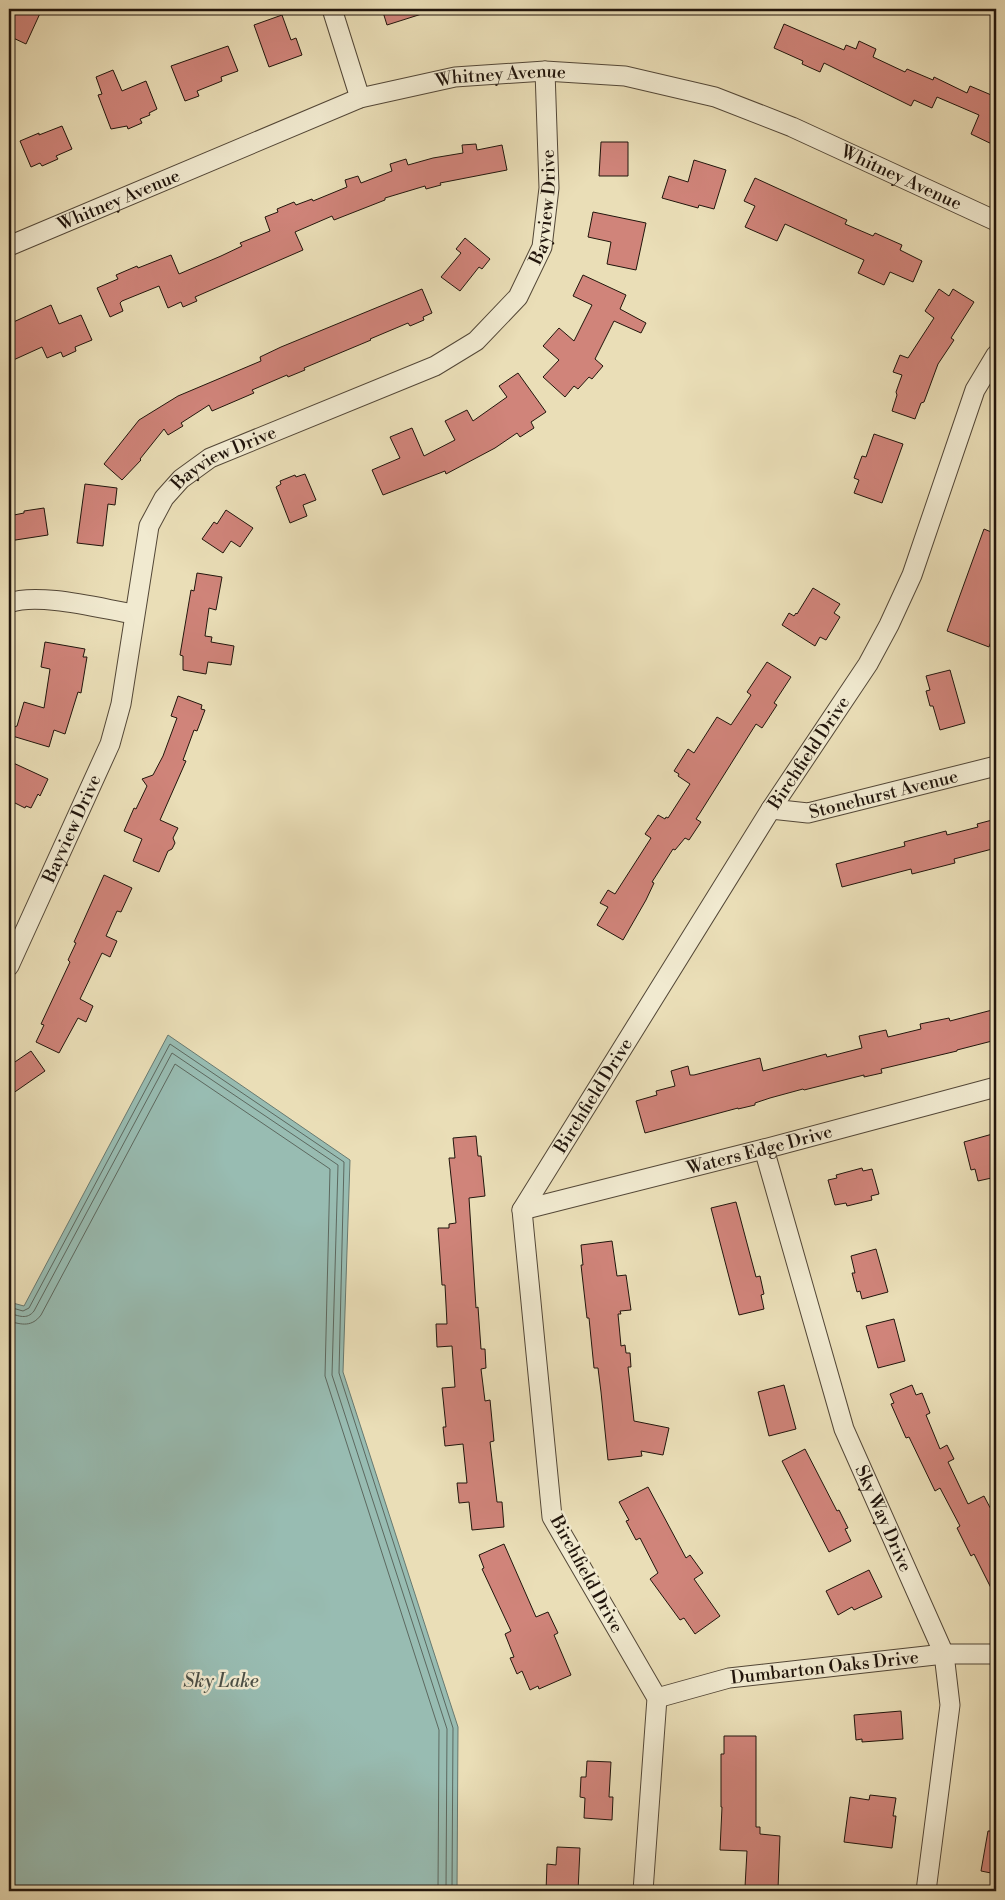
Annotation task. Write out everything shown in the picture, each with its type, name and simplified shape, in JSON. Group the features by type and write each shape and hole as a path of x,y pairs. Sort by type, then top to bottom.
{"street":[{"path":"332,9 360,98"},
{"name":"Whitney Avenue","path":"9,246 360,98 455,77 545,71 625,76 715,97 792,127 996,221"},
{"name":"Bayview Drive","path":"9,966 110,744 121,704 149,526 164,498 181,479 210,458 435,366 476,340 518,297 542,247 548,188 545,71"},
{"name":"Birchfield Drive","path":"657,1698 552,1516 522,1210 771,809 868,664 889,625 912,575 975,390 996,355"},
{"path":"9,603 19,599 39,598 134,614"},
{"name":"Stonehurst Avenue","path":"771,809 808,813 996,766"},
{"name":"Waters Edge Drive","path":"522,1210 764,1149 996,1087"},
{"name":"Sky Way Drive","path":"764,1149 844,1429 944,1654 950,1705 926,1891"},
{"name":"Dumbarton Oaks Drive","path":"657,1698 729,1678 944,1654 996,1654"},
{"path":"643,1891 657,1698"}],"water":[{"name":"Sky Lake","path":"168,1035 350,1160 343,1372 458,1727 457,1891 9,1891 9,1302 24,1306"}],"building":[{"path":"9,9 42,9 26,44 9,36"},
{"path":"382,9 428,9 428,12 387,25"},
{"path":"282,15 291,40 296,38 302,55 269,67 254,25"},
{"path":"784,24 844,50 846,45 856,49 859,41 876,49 873,57 905,72 907,69 933,80 934,77 967,93 970,86 989,94 996,99 996,146 971,134 979,115 937,97 932,108 914,100 911,106 824,63 820,72 802,64 803,61 774,48"},
{"path":"228,46 238,71 221,77 222,81 197,91 199,96 185,101 171,66"},
{"path":"113,70 122,91 146,81 157,109 149,113 150,115 140,119 142,123 128,129 127,126 111,129 98,95 102,94 96,77"},
{"path":"62,126 72,149 56,156 58,159 42,166 40,163 31,167 20,141"},
{"path":"601,142 628,142 628,176 599,176"},
{"path":"476,144 477,150 502,145 507,170 440,183 441,185 426,189 425,186 385,198 385,200 334,220 332,216 295,232 303,250 195,297 197,301 183,307 181,302 168,308 159,286 122,301 120,303 123,311 110,317 97,288 118,279 116,275 171,255 179,274 242,246 240,243 270,231 265,217 278,212 277,209 294,202 296,205 312,199 313,201 347,187 345,180 358,176 361,183 392,171 390,164 406,159 408,165 433,158 463,153 462,145"},
{"path":"694,160 726,170 714,209 699,205 698,208 662,198 669,176 688,182"},
{"path":"755,178 847,220 845,224 873,236 875,233 902,245 900,250 922,261 913,282 890,272 884,285 858,273 864,260 785,224 777,241 745,227 755,206 744,201"},
{"path":"593,212 646,223 636,270 607,264 611,242 588,237"},
{"path":"465,238 490,259 482,269 479,267 460,291 441,277 461,253 456,249"},
{"path":"583,275 626,295 620,309 646,323 641,333 614,321 595,359 603,366 592,379 589,377 578,389 574,386 565,397 543,377 559,360 543,346 559,328 574,341 592,305 573,296"},
{"path":"422,289 432,313 423,317 424,320 410,326 408,323 370,339 304,368 305,370 288,377 287,375 252,390 254,393 212,411 209,405 181,423 183,426 168,435 164,429 141,460 122,480 104,464 139,420 178,396 261,361 260,357 281,347"},
{"path":"939,289 949,296 953,289 974,302 951,338 954,340 938,364 924,402 921,403 915,419 892,411 902,375 893,372 900,355 908,358 934,318 925,311"},
{"path":"51,305 59,324 81,315 92,340 75,347 76,351 63,357 61,352 47,358 42,347 9,362 9,324"},
{"path":"518,373 546,412 531,422 534,428 520,437 517,433 495,448 446,474 445,471 383,495 372,470 400,458 390,437 412,428 424,456 455,440 445,421 467,410 473,421 507,397 499,386"},
{"path":"874,434 903,444 882,503 854,493 859,480 854,478 862,456 866,457"},
{"path":"305,474 316,500 303,505 307,516 290,523 276,487 281,484 280,481 295,475 296,477"},
{"path":"85,484 117,488 115,505 108,504 103,546 77,543"},
{"path":"44,508 48,535 9,541 9,516 24,513 24,511"},
{"path":"226,510 253,528 240,547 231,541 223,553 202,539 214,522 217,524"},
{"path":"984,529 996,534 996,627 989,647 947,631"},
{"path":"197,573 222,577 216,610 209,608 205,636 212,637 211,642 234,646 231,665 208,662 206,674 183,670 183,656 180,655 191,590 194,591"},
{"path":"813,588 840,604 834,613 840,617 826,640 820,637 815,646 782,625 789,613 794,616 797,614"},
{"path":"45,642 85,649 83,657 87,657 81,693 78,692 65,734 54,730 49,747 9,735 9,729 17,726 24,702 44,708 50,669 41,667"},
{"path":"767,662 791,677 774,703 777,705 762,728 756,724 696,819 701,822 689,840 685,838 675,850 673,849 652,882 654,883 646,900 623,940 597,925 608,907 600,903 608,890 615,894 651,838 645,834 658,815 665,819 666,817 668,818 690,784 674,771 688,749 694,753 717,717 731,725 751,695 747,692"},
{"path":"950,670 965,723 940,730 933,706 930,706 926,691 930,690 926,676"},
{"path":"178,696 202,705 201,709 205,710 197,731 194,730 183,760 186,761 160,820 178,828 173,838 175,843 172,849 168,851 159,872 133,861 142,839 124,831 134,808 136,809 147,786 142,779 153,775 163,756 177,718 171,716"},
{"path":"9,761 48,779 40,796 38,794 31,808 26,806 25,808 9,800"},
{"path":"996,819 996,848 954,859 955,863 912,874 911,869 842,887 836,864 905,846 904,842 946,831 947,835 978,827 977,824"},
{"path":"104,875 132,888 121,912 117,911 106,936 117,941 110,957 102,953 80,999 93,1006 86,1022 78,1018 59,1053 36,1042 44,1025 41,1024 70,962 68,960 76,943 74,942"},
{"path":"996,1009 996,1040 881,1069 882,1073 864,1077 864,1075 803,1089 755,1103 755,1105 645,1133 636,1101 657,1095 656,1091 675,1086 671,1071 688,1066 690,1075 694,1075 760,1058 763,1071 826,1054 827,1057 862,1048 859,1036 886,1030 888,1037 921,1029 920,1024 949,1018 950,1021"},
{"path":"31,1051 45,1071 9,1096 9,1066"},
{"path":"996,1133 996,1177 978,1181 975,1169 971,1170 964,1142"},
{"path":"476,1136 478,1156 481,1156 485,1196 469,1198 476,1308 478,1307 481,1349 485,1349 486,1368 481,1369 485,1401 490,1400 494,1441 490,1442 497,1502 502,1502 504,1527 472,1530 469,1502 459,1503 457,1483 467,1483 463,1444 445,1446 443,1427 446,1427 442,1388 455,1387 452,1346 437,1347 436,1324 447,1324 445,1285 442,1285 438,1228 449,1228 449,1224 456,1223 449,1158 455,1158 453,1138"},
{"path":"862,1168 863,1171 872,1169 879,1194 871,1196 872,1200 847,1206 846,1203 835,1205 828,1180 837,1178 836,1175"},
{"path":"736,1202 756,1277 760,1276 764,1294 761,1295 764,1309 739,1315 711,1208"},
{"path":"612,1241 617,1276 626,1275 631,1310 620,1311 621,1314 618,1314 621,1346 625,1345 626,1353 630,1353 631,1367 628,1367 634,1421 669,1428 663,1455 641,1451 642,1456 608,1460 598,1368 594,1368 589,1318 587,1318 581,1265 583,1265 581,1245"},
{"path":"876,1249 888,1292 862,1299 860,1291 857,1292 852,1273 855,1273 851,1256"},
{"path":"894,1319 905,1361 878,1368 866,1326"},
{"path":"784,1385 796,1429 769,1436 758,1392"},
{"path":"912,1385 916,1395 922,1393 930,1413 926,1415 940,1449 947,1445 954,1459 948,1462 968,1504 984,1496 996,1519 996,1598 974,1554 971,1556 957,1528 960,1526 940,1488 935,1491 909,1437 906,1438 891,1404 894,1403 890,1394"},
{"path":"805,1449 837,1511 839,1510 848,1528 845,1529 851,1541 829,1552 782,1461"},
{"path":"648,1487 686,1558 690,1555 703,1573 694,1579 720,1616 695,1634 684,1618 680,1620 650,1579 658,1573 640,1538 636,1540 626,1521 629,1520 619,1502"},
{"path":"504,1544 536,1617 548,1612 558,1633 554,1635 571,1675 539,1689 538,1686 530,1690 522,1671 517,1674 510,1658 514,1657 505,1634 511,1631 482,1569 484,1568 479,1555"},
{"path":"869,1570 882,1597 854,1610 852,1607 838,1615 826,1591"},
{"path":"901,1711 903,1739 862,1742 862,1739 856,1740 854,1715"},
{"path":"724,1736 756,1736 756,1827 760,1827 760,1834 780,1836 778,1889 745,1887 747,1851 720,1850 722,1807 721,1754 724,1754"},
{"path":"587,1761 611,1762 609,1797 613,1797 612,1820 584,1818 585,1798 580,1797 581,1777 586,1777"},
{"path":"870,1795 896,1798 893,1816 896,1816 892,1848 844,1842 850,1797 869,1800"},
{"path":"988,1831 996,1831 996,1874 981,1871"},
{"path":"557,1847 580,1848 578,1891 546,1891 547,1864 556,1865"}]}
